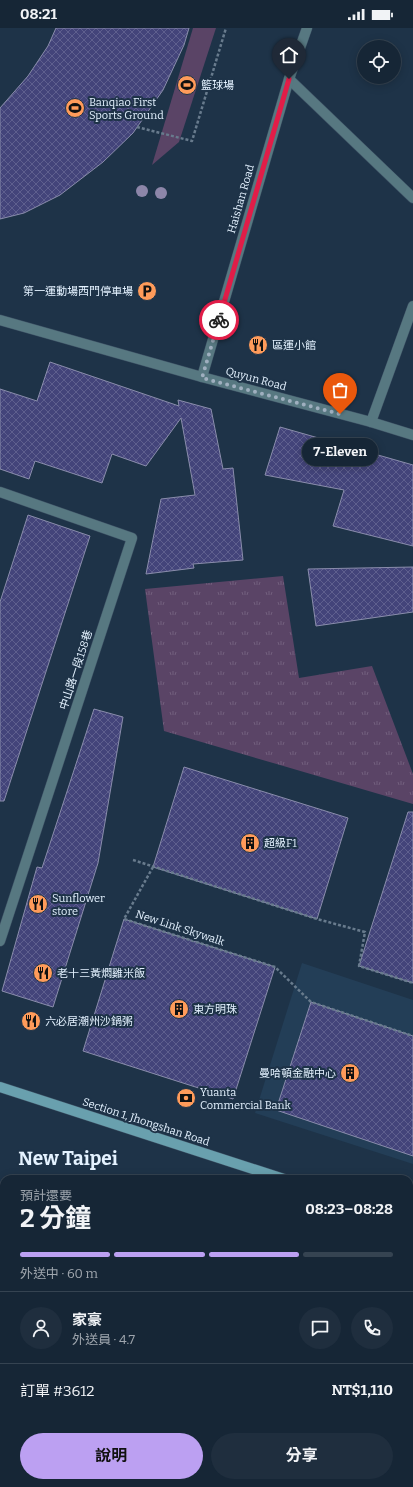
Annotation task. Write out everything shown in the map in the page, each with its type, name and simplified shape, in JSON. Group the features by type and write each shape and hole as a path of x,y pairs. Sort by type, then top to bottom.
{"main road":[{"name":"Section 1, Jhongshan Road","path":"0,1088 272,1175"}],"street":[{"name":"Haishan Road","path":"202,378 289,79 307,28"},
{"path":"289,79 413,198"},
{"path":"371,422 413,306"},
{"name":"Quyun Road","path":"0,320 202,378 371,422 413,435"},
{"name":"中山路一段158巷","path":"0,492 132,538 0,941"}],"path":[{"path":"137,126 192,141 226,28"},
{"path":"134,860 317,919 364,932 359,966 413,983"},
{"name":"New Link Skywalk","path":"153,867 124,919 275,967 311,1002 413,1036"}],"shaded area":[{"name":"曼哈頓金融中心","path":"302,963 413,1000 413,1164 255,1113"}],"green space":[{"name":"籃球場","path":"193,28 216,28 179,142 152,165"},
{"path":"283,576 299,678 372,666 413,774 413,804 164,731 145,589"}],"building":[{"name":"Banqiao First Sports Ground","path":"56,28 189,28 184,45 163,90 133,133 103,162 60,195 24,213 0,219 0,108 28,76 48,46"},
{"path":"50,362 179,406 178,400 211,409 223,469 233,468 243,560 193,564 194,568 146,574 161,499 195,495 181,418 146,466 112,454 102,483 35,461 29,479 0,469 0,389 37,401"},
{"path":"280,427 413,465 413,546 333,526 344,490 265,475"},
{"path":"28,515 90,536 4,801 0,801 0,602"},
{"path":"413,567 413,612 316,626 308,569"},
{"path":"94,709 123,717 98,863 53,1007 2,991 37,867 42,868"},
{"name":"超級F1","path":"184,767 348,818 317,919 153,867"},
{"path":"408,812 413,812 413,983 359,966"},
{"name":"東方明珠","path":"124,919 275,967 233,1099 83,1051"},
{"name":"曼哈頓金融中心","path":"311,1002 413,1036 413,1156 276,1110"}],"way so far":[{"path":"219,320 202,378 340,414"}],"place":[{"name":"籃球場","path":"187,85"},
{"name":"Banqiao First Sports Ground","path":"75,108"},
{"name":"第一運動場西門停車場","path":"147,291"},
{"name":"區運小館","path":"258,345"},
{"name":"7-Eleven","path":"340,414"},
{"name":"超級F1","path":"250,843"},
{"name":"Sunflower store","path":"38,904"},
{"name":"老十三黃燜雞米飯","path":"43,973"},
{"name":"東方明珠","path":"179,1009"},
{"name":"六必居潮州沙鍋粥","path":"31,1021"},
{"name":"曼哈頓金融中心","path":"350,1073"},
{"name":"Yuanta Commercial Bank","path":"186,1098"}],"district":[{"name":"New Taipei","path":"68,1158"}],"route":[{"path":"219,320 289,79"}]}
